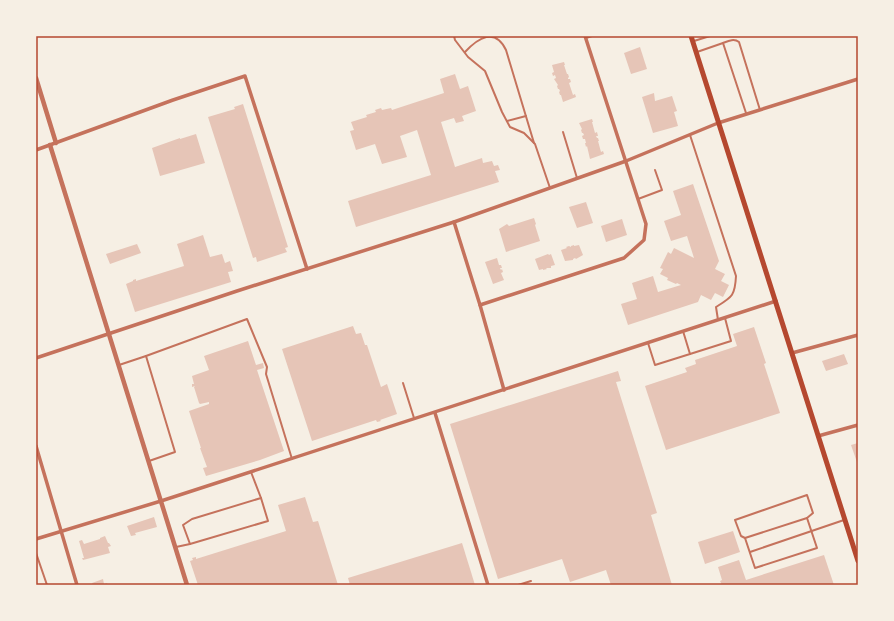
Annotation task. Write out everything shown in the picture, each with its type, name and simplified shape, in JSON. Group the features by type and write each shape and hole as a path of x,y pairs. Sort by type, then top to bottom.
{"main road":[{"path":"692,39 858,560"}],"street":[{"path":"480,305 624,258 644,240 646,224 585,37"},
{"path":"36,150 173,100 245,76 307,269"},
{"path":"36,78 56,143"},
{"path":"36,358 108,333 454,222 626,161 718,123 858,79"},
{"path":"50,145 187,585"},
{"path":"454,222 480,305 504,390"},
{"path":"36,539 292,459 776,301"},
{"path":"792,353 858,336"},
{"path":"435,412 488,585"},
{"path":"818,436 858,425"},
{"path":"36,446 77,585"}],"lane":[{"path":"454,36 455,40 468,57 485,71 510,127 524,133 535,144"},
{"path":"585,37 592,36"},
{"path":"692,39 710,36"},
{"path":"465,52 475,41 483,38 498,38 503,43 550,188"},
{"path":"696,52 732,40 739,42 760,110"},
{"path":"723,43 747,114"},
{"path":"507,121 526,116"},
{"path":"563,132 578,178"},
{"path":"690,135 736,276 735,290 729,299 716,307 718,320"},
{"path":"638,199 662,190 655,170"},
{"path":"648,343 655,365 732,341 724,317"},
{"path":"118,366 247,319 267,367 266,374 292,459"},
{"path":"683,331 690,354"},
{"path":"146,356 175,452 148,461"},
{"path":"403,383 414,419"},
{"path":"175,548 268,521 251,472"},
{"path":"745,538 807,518 813,513 807,495 735,520 741,536 745,538 755,568 817,548 807,518"},
{"path":"190,544 183,525 192,519 261,498"},
{"path":"750,552 845,520"},
{"path":"36,553 47,585"},
{"path":"518,585 531,581"}],"building":[{"path":"640,47 647,69 631,74 624,53"},
{"path":"564,62 569,77 568,79 570,79 571,82 569,83 573,95 575,94 576,97 563,102 557,86 558,85 554,79 556,78 555,75 553,76 552,73 554,72 552,65"},
{"path":"455,74 460,89 468,86 476,111 462,116 464,121 456,123 454,118 441,122 455,167 482,158 483,163 492,161 494,166 498,165 500,170 495,171 499,182 356,227 348,201 431,175 417,130 400,136 407,157 382,164 375,144 356,150 350,131 354,130 351,122 367,117 366,115 376,112 375,110 381,108 382,110 391,108 392,110 444,93 440,79"},
{"path":"654,93 655,101 672,96 677,111 674,112 678,126 653,133 642,97"},
{"path":"243,104 288,247 285,248 287,252 257,262 256,257 253,258 208,117 235,109 234,107"},
{"path":"592,119 595,133 597,132 598,136 596,136 599,141 601,152 603,151 604,154 590,159 585,139 583,139 582,136 584,135 579,123"},
{"path":"196,134 205,163 160,176 152,148"},
{"path":"693,184 719,261 715,269 725,274 721,281 729,285 723,297 715,293 711,300 701,295 698,302 628,325 621,304 637,299 632,283 653,276 658,292 681,285 667,280 668,278 660,274 663,269 660,268 668,252 671,254 674,248 694,258 687,236 671,241 664,221 681,215 673,191"},
{"path":"586,202 593,223 577,228 569,207"},
{"path":"534,218 540,241 506,252 499,229 507,224 509,226"},
{"path":"622,219 627,235 606,242 601,226"},
{"path":"203,235 210,257 222,254 225,263 230,261 233,271 228,272 231,282 135,312 126,284 136,279 136,281 184,266 177,244"},
{"path":"137,244 141,253 110,264 106,254"},
{"path":"574,245 579,245 583,255 573,260 565,261 561,250"},
{"path":"551,254 555,265 551,266 551,268 539,270 535,259"},
{"path":"497,258 499,265 501,265 502,268 500,268 503,272 501,273 504,280 493,284 485,262"},
{"path":"353,326 356,334 361,333 365,345 367,345 381,387 387,384 397,414 380,420 381,421 377,422 376,420 312,441 282,349"},
{"path":"754,327 780,413 666,450 645,386 687,372 685,368 696,364 695,360 737,346 733,334"},
{"path":"248,341 256,365 263,363 264,368 257,370 284,451 260,460 206,476 203,468 207,467 189,411 209,404 209,402 199,403 194,387 195,386 192,387 192,384 194,384 192,376 209,370 204,356"},
{"path":"844,354 848,364 826,371 822,361"},
{"path":"618,371 621,381 616,382 657,513 651,515 672,585 611,585 606,570 570,582 562,559 498,579 450,424"},
{"path":"858,443 858,465 851,445"},
{"path":"305,497 313,522 318,521 338,585 198,585 190,561 193,560 192,558 196,557 196,559 286,531 278,505"},
{"path":"154,517 157,527 135,533 136,535 131,536 127,526"},
{"path":"733,531 740,552 705,564 698,542"},
{"path":"105,536 111,546 108,547 110,553 83,560 82,558 84,558 79,541 82,540 84,544"},
{"path":"462,543 475,585 350,585 348,578"},
{"path":"824,555 834,585 722,585 720,581 722,580 718,567 739,560 746,580"},
{"path":"103,579 104,584 107,583 108,585 93,585 92,583"}]}
